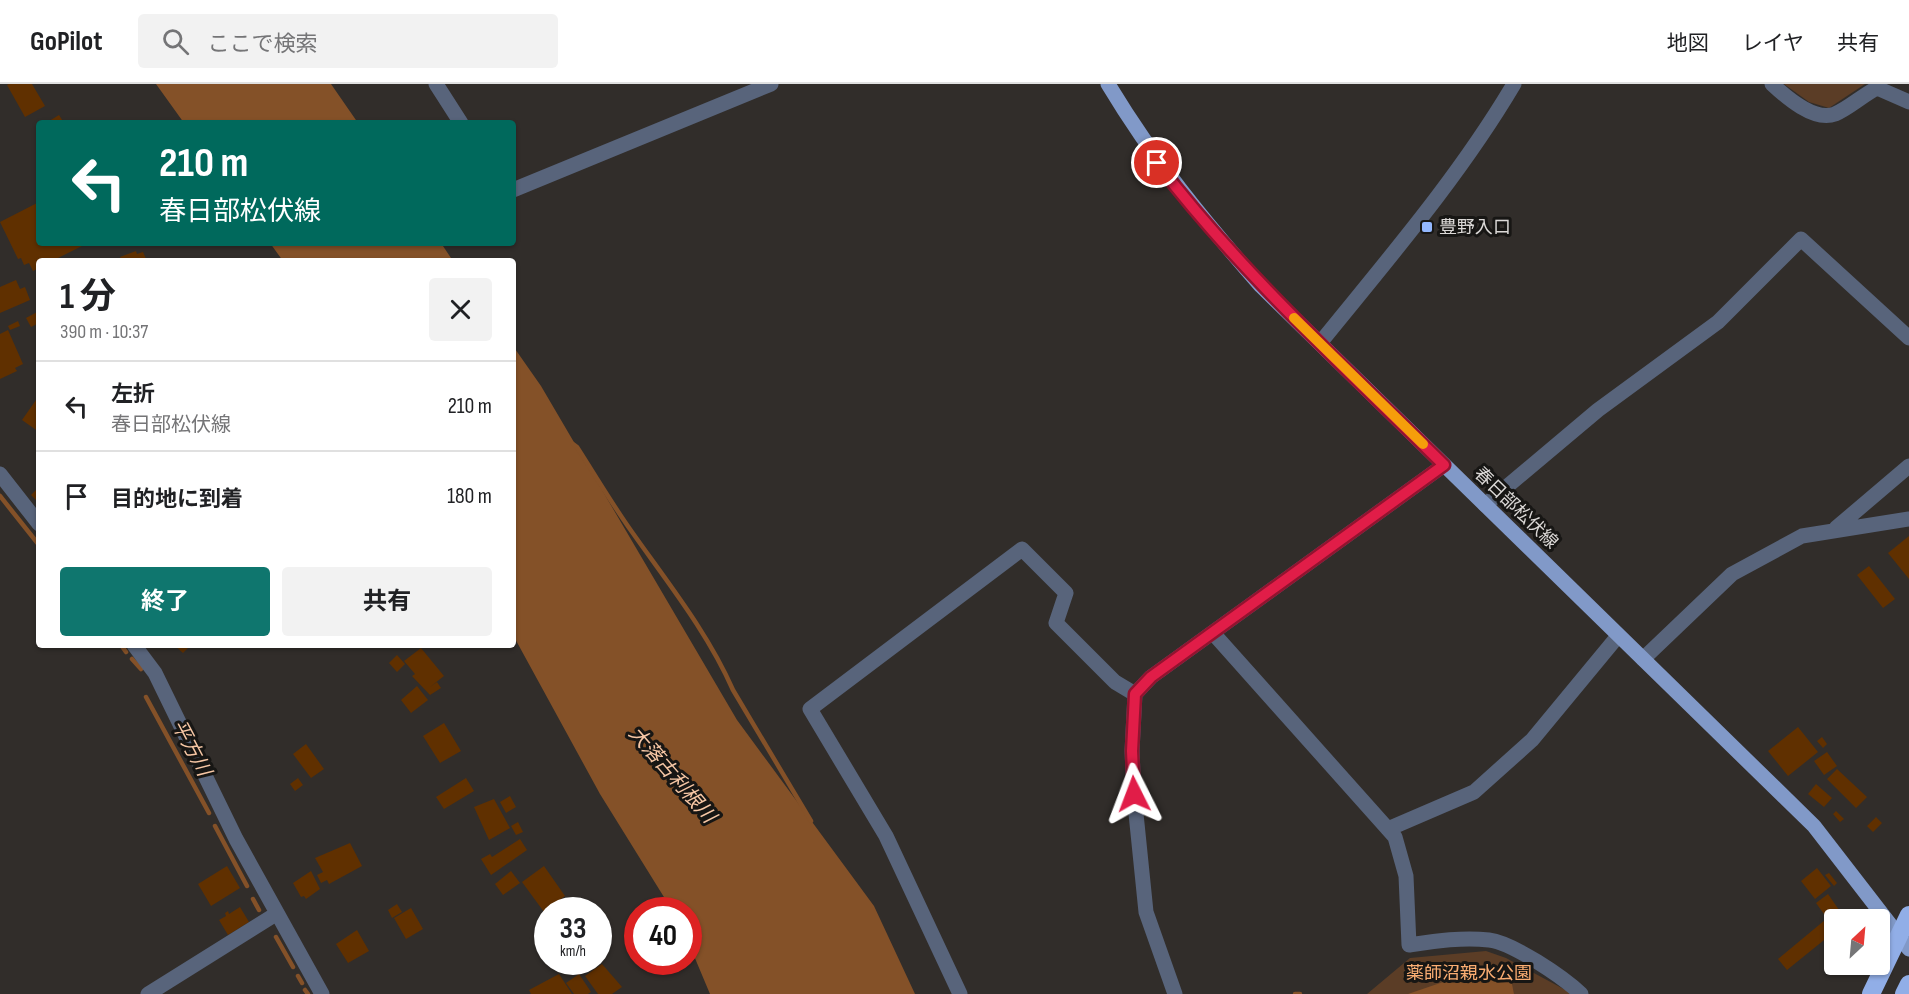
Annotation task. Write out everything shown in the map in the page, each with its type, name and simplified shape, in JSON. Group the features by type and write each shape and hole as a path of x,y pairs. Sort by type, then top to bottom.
{"highway":[{"path":"1871,994 1904,942 1909,915"},
{"path":"1904,994 1909,984"}],"main road":[{"name":"春日部松伏線","path":"1108,84 1157,163 1261,286 1814,826 1904,942"}],"street":[{"path":"436,84 459,120"},
{"path":"516,189 771,84"},
{"path":"1320,343 1441,192 1476,144 1514,84"},
{"path":"1772,84 1787,98 1816,114 1834,114 1876,88 1909,102"},
{"path":"1485,505 1598,410 1718,322 1801,239 1909,338"},
{"path":"1175,994 1146,912 1134,794 1132,751 1135,694 1151,677 1444,465"},
{"path":"1834,530 1909,466"},
{"path":"0,474 36,520"},
{"path":"1643,659 1732,574 1802,536 1909,519"},
{"path":"960,994 886,836 810,709 1022,549 1066,593 1056,623 1114,682 1135,694"},
{"path":"1213,633 1395,837 1406,876 1409,945 1453,938 1491,940 1552,969 1581,994"},
{"path":"1388,829 1474,792 1532,740 1618,636"},
{"path":"136,648 155,673 236,839 322,994"},
{"path":"148,994 276,914"}],"green space":[{"path":"1784,84 1865,84 1829,108 1809,102"},
{"name":"薬師沼親水公園","path":"1486,951 1506,958 1573,994 1367,994 1410,958"}],"water":[{"path":"156,84 331,84 356,120 182,120"},
{"path":"272,246 443,246 451,258 281,258"},
{"name":"大落古利根川","path":"516,350 541,386 737,720 874,906 915,994 710,994 702,975 702,897 664,897 600,794 516,640"},
{"path":"1490,966 1505,970 1512,982 1514,994 1408,994"}],"building":[{"path":"32,84 45,106 25,117 7,85"},
{"path":"59,115 62,120 51,120"},
{"path":"36,204 36,246 82,246 58,258 36,258 36,270 33,271 29,263 24,265 21,258 18,259 0,222"},
{"path":"136,251 137,254 143,252 146,258 120,258"},
{"path":"16,280 20,289 25,287 30,300 0,313 0,287"},
{"path":"36,313 36,324 31,327 26,318"},
{"path":"18,321 20,326 10,330 8,326"},
{"path":"8,330 23,364 15,368 17,371 0,379 0,334"},
{"path":"36,400 36,430 22,420"},
{"path":"36,490 36,500 31,495"},
{"path":"1909,536 1909,579 1888,553"},
{"path":"1869,566 1895,599 1883,608 1857,575"},
{"path":"177,648 188,648 183,653"},
{"path":"421,648 444,676 430,687 437,682 441,688 430,695 412,676 415,674 404,661"},
{"path":"397,655 405,664 397,672 389,663"},
{"path":"417,686 428,700 411,713 401,700"},
{"path":"444,723 461,751 440,763 423,736"},
{"path":"1798,727 1818,752 1788,776 1768,751"},
{"path":"1822,737 1827,744 1823,748 1817,741"},
{"path":"306,744 324,769 311,778 293,754"},
{"path":"1827,752 1837,766 1824,775 1814,761"},
{"path":"1837,769 1867,797 1856,808 1827,779"},
{"path":"298,778 303,785 295,791 290,784"},
{"path":"466,778 474,791 444,809 436,797"},
{"path":"1816,784 1832,798 1824,807 1808,794"},
{"path":"510,796 516,807 506,813 500,802"},
{"path":"494,799 510,828 489,840 474,807"},
{"path":"1836,811 1844,819 1840,822 1833,814"},
{"path":"1876,817 1882,823 1873,832 1867,826"},
{"path":"518,822 523,832 516,835 511,826"},
{"path":"520,839 527,850 491,875 481,859 490,854 492,857"},
{"path":"350,843 362,866 329,884 327,880 321,883 317,875 323,872 315,858"},
{"path":"227,866 240,888 211,906 198,884"},
{"path":"544,866 565,896 534,898 522,882"},
{"path":"1817,868 1831,886 1815,899 1801,881"},
{"path":"311,871 320,889 306,899 304,896 301,897 293,883"},
{"path":"511,871 520,883 503,895 495,884"},
{"path":"1829,873 1837,883 1834,886 1825,875"},
{"path":"1828,894 1838,909 1824,909 1824,914 1816,903"},
{"path":"397,904 402,912 392,918 388,910"},
{"path":"240,907 249,922 228,935 219,920 226,916 225,913 228,911 229,914"},
{"path":"411,908 423,929 406,939 394,918"},
{"path":"1824,921 1824,940 1787,970 1778,959"},
{"path":"357,930 369,951 348,963 336,944"},
{"path":"560,975 572,994 531,994 529,990"},
{"path":"580,975 591,992 574,994 566,983"},
{"path":"612,975 622,987 612,994 598,994 585,976"}],"waterway":[{"path":"573,444 700,628 733,690 811,821"},
{"name":"平方川","path":"0,496 36,541"},
{"name":"平方川","path":"123,648 126,652"},
{"name":"平方川","path":"132,659 141,669"},
{"name":"平方川","path":"146,697 209,813"},
{"name":"平方川","path":"215,826 247,886"},
{"name":"平方川","path":"253,899 259,910"},
{"name":"平方川","path":"276,937 293,967"},
{"name":"平方川","path":"298,976 302,983"},
{"name":"平方川","path":"305,990 308,994"},
{"path":"1295,994 1300,994"}],"slow traffic":[{"path":"1294,318 1423,444"}],"place":[{"name":"豊野入口","path":"1427,227"}],"route":[{"path":"1134,794 1132,751 1135,694 1151,677 1332,549 1444,465 1261,286 1157,163"}]}
